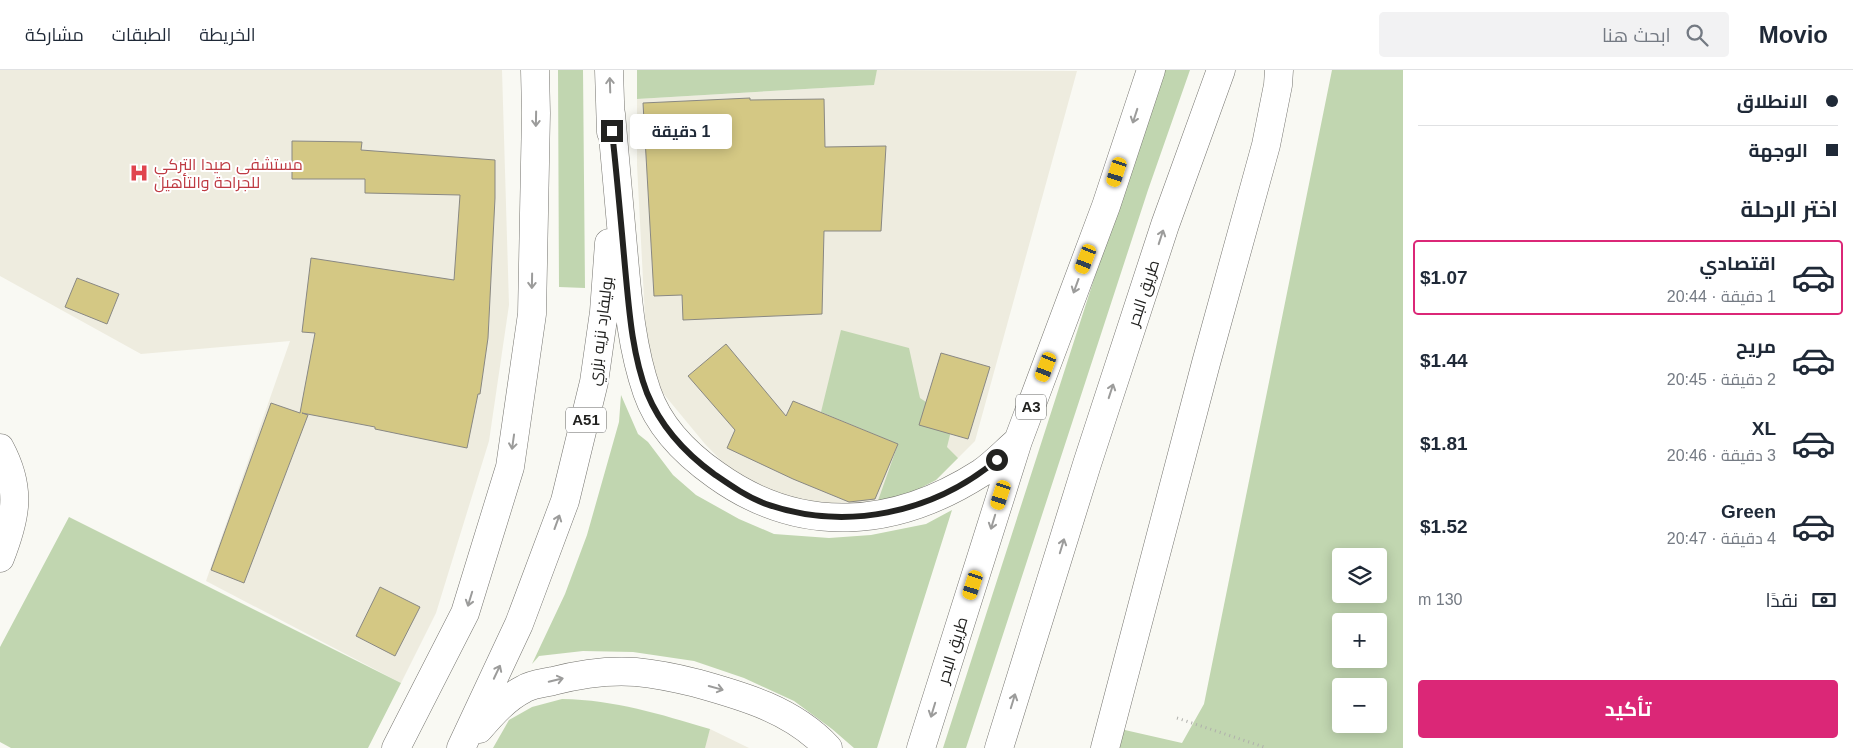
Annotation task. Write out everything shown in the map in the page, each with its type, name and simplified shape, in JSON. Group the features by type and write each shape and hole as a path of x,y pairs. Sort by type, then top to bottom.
{"main road":[{"path":"396,748 465,613 510,467 532,314 536,113 535,70"},
{"name":"بوليفارد نزيه بزري","path":"462,748 519,624 565,501 590,406 604,312 608,262 611,114 609,70"},
{"name":"طريق البحر","path":"922,748 1018,441 1106,206 1151,70"},
{"name":"طريق البحر","path":"999,748 1165,225 1222,70"},
{"path":"1105,748 1206,363 1266,145 1278,85 1279,70"},
{"path":"611,114 627,287 638,365 660,420 680,445 705,467 734,488 765,504 799,514 863,517 893,512 926,502 982,472 1018,441"},
{"path":"0,448 10,466 15,490 13,516 0,558"},
{"path":"1128,663 1129,731"},
{"path":"462,748 491,715 506,701 525,688 562,678 616,672 636,672 677,678 735,694 770,707 786,716 813,734 828,748"}],"path":[{"path":"1177,718 1267,748"}],"shaded area":[{"path":"0,70 502,70 509,305 489,441 436,613 401,683 206,581 290,341 141,354 0,276"},
{"path":"877,70 1077,71 975,441 936,480 874,512 754,494 705,444 648,375 637,165 637,99 873,85"},
{"path":"710,729 749,748 704,748"}],"green space":[{"path":"558,70 583,70 585,288 559,287"},
{"path":"637,70 877,70 874,85 637,99"},
{"path":"1163,70 1190,70 1148,190 966,748 943,748 1124,186"},
{"path":"1332,70 1403,70 1403,748 1111,748 1116,728 1182,743 1204,704"},
{"path":"841,330 909,348 920,398 926,402 956,411 947,447 958,458 936,480 874,512 898,444 821,412"},
{"path":"621,395 638,434 648,442 673,475 696,495 739,519 774,534 829,538 871,535 926,524 952,510 877,748 854,748 794,701 744,678 694,661 633,652 583,651 539,656 532,664 565,594 587,535 619,422"},
{"path":"69,517 401,683 368,748 11,748 0,742 0,647"},
{"path":"562,699 619,705 710,729 705,748 493,748 509,720 532,707"}],"building":[{"path":"750,98 750,100 824,99 825,147 886,146 881,231 824,231 822,314 683,320 682,295 654,296 643,103"},
{"path":"292,141 362,142 361,150 495,160 488,338 480,394 478,394 467,448 302,413 308,415 244,583 211,570 271,403 300,413 315,333 302,332 311,258 454,280 460,195 365,193 365,179 292,179"},
{"path":"77,278 119,294 107,324 65,307"},
{"path":"726,344 786,416 793,401 898,444 875,499 849,502 793,479 727,448 735,430 688,376"},
{"path":"941,353 990,367 968,439 919,425"},
{"path":"380,587 420,607 395,656 356,636"}],"place":[{"name":"مستشفى صيدا التركي للجراحة والتأهيل","path":"139,173"}],"route":[{"path":"612,131 630,314 638,365 660,420 680,445 705,467 734,488 765,504 799,514 863,517 893,512 926,502 982,472 997,460"}]}
